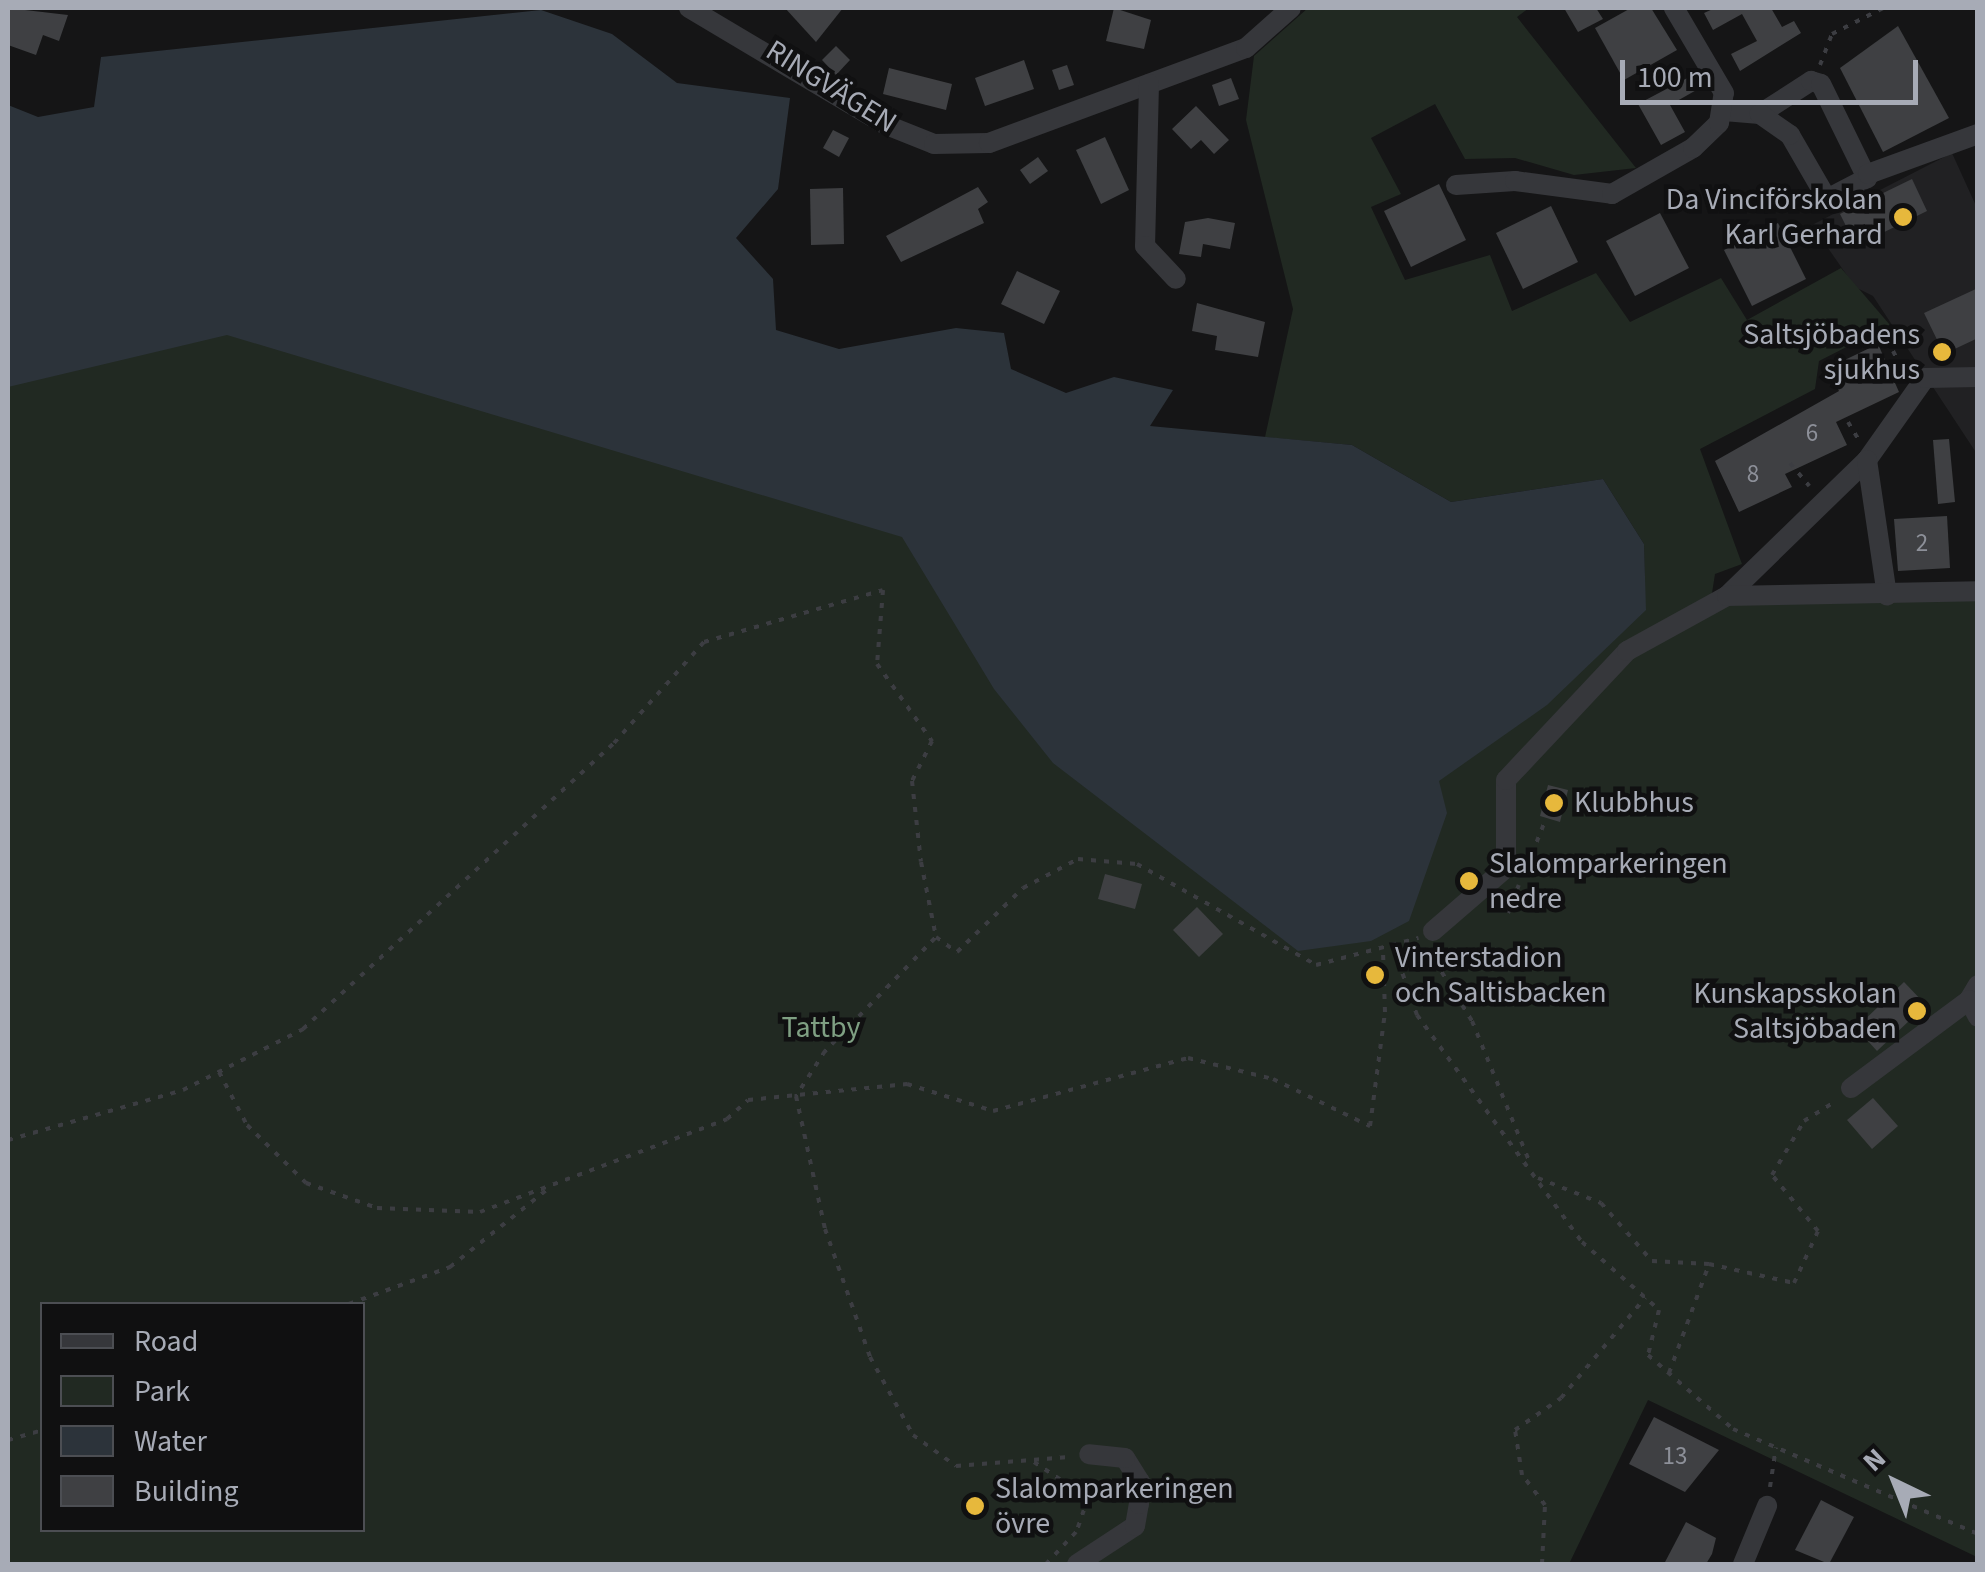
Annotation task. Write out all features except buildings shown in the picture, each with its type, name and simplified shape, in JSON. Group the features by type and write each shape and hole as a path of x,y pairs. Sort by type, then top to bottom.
{"street":[{"name":"RINGVÄGEN","path":"689,8 884,124 934,144 989,143 1246,48 1291,8"},
{"path":"1456,185 1630,190 1692,148 1724,111 1724,93 1674,8"},
{"path":"1760,114 1811,81 1822,84 1868,174"},
{"path":"1148,84 1144,246 1176,279"},
{"path":"1724,111 1760,114 1790,135 1827,199 1868,174 1978,134"},
{"path":"1425,935 1506,868 1506,780 1628,651 1727,596 1867,460 1924,378 1978,377"},
{"path":"1867,460 1887,596"},
{"path":"1727,596 1887,596 1978,591"},
{"path":"1851,1088 1975,1000"},
{"path":"1077,1564 1135,1526 1139,1504 1140,1482 1125,1458 1089,1454"},
{"path":"1743,1564 1768,1506"}],"path":[{"path":"1822,84 1821,46 1883,8"},
{"path":"1790,463 1822,501"},
{"path":"8,1140 219,1072 302,1029 614,742 704,642 883,590 877,664 932,741 912,781 936,936 958,952 1023,888 1078,859 1137,864 1316,965 1383,953 1425,935 1472,1021 1533,1170"},
{"path":"936,936 825,1051 796,1096 840,1284 913,1435 956,1466 1034,1462 1089,1454"},
{"path":"1394,949 1418,1014 1582,1242 1659,1310 1648,1356 1733,1429 1978,1534"},
{"path":"219,1072 248,1125 306,1182 377,1208 480,1212 727,1120 748,1100 907,1084 993,1111 1188,1058 1273,1079 1370,1126 1386,1012 1383,953"},
{"path":"1538,1178 1601,1203 1652,1261 1708,1264 1794,1283 1818,1231 1772,1175 1804,1121 1834,1103"},
{"path":"355,1302 450,1268 553,1185"},
{"path":"1669,1374 1708,1264"},
{"path":"1542,1564 1545,1506 1522,1474 1514,1430 1562,1398 1646,1298"},
{"path":"8,1440 40,1431"},
{"path":"1768,1506 1776,1448"},
{"path":"1034,1462 1088,1498 1076,1532 1046,1564"}],"shaded area":[{"path":"1952,153 1977,208 1977,454 1873,296 1855,287 1812,225"}],"green space":[{"name":"Tattby","path":"1308,8 1529,8 1517,17 1636,168 1574,175 1515,158 1465,159 1435,104 1371,138 1401,194 1371,207 1405,280 1490,255 1512,311 1596,273 1630,322 1721,278 1747,320 1841,268 1890,325 1819,361 1815,389 1700,449 1742,564 1715,574 1710,606 1977,597 1977,1557 1648,1400 1569,1564 8,1564 8,246 661,337 1645,605 1644,544 1603,479 1451,502 1352,445 1265,437 1293,309 1246,120 1254,56"}],"water":[{"path":"541,10 612,34 677,83 790,98 778,189 736,238 773,279 776,330 839,349 956,328 1004,333 1011,369 1066,393 1114,377 1173,390 1150,426 1352,445 1451,502 1603,479 1644,544 1646,610 1547,705 1439,781 1447,813 1409,921 1371,941 1298,951 1053,763 994,689 902,537 227,335 8,387 8,105 38,117 94,107 101,57"}],"place":[{"name":"Da Vinciförskolan Karl Gerhard","path":"1903,217"},
{"name":"Saltsjöbadens sjukhus","path":"1942,352"},
{"name":"Klubbhus","path":"1554,803"},
{"name":"Slalomparkeringen nedre","path":"1469,881"},
{"name":"Vinterstadion och Saltisbacken","path":"1375,975"},
{"name":"Kunskapsskolan Saltsjöbaden","path":"1917,1011"},
{"name":"Slalomparkeringen övre","path":"975,1506"}]}
